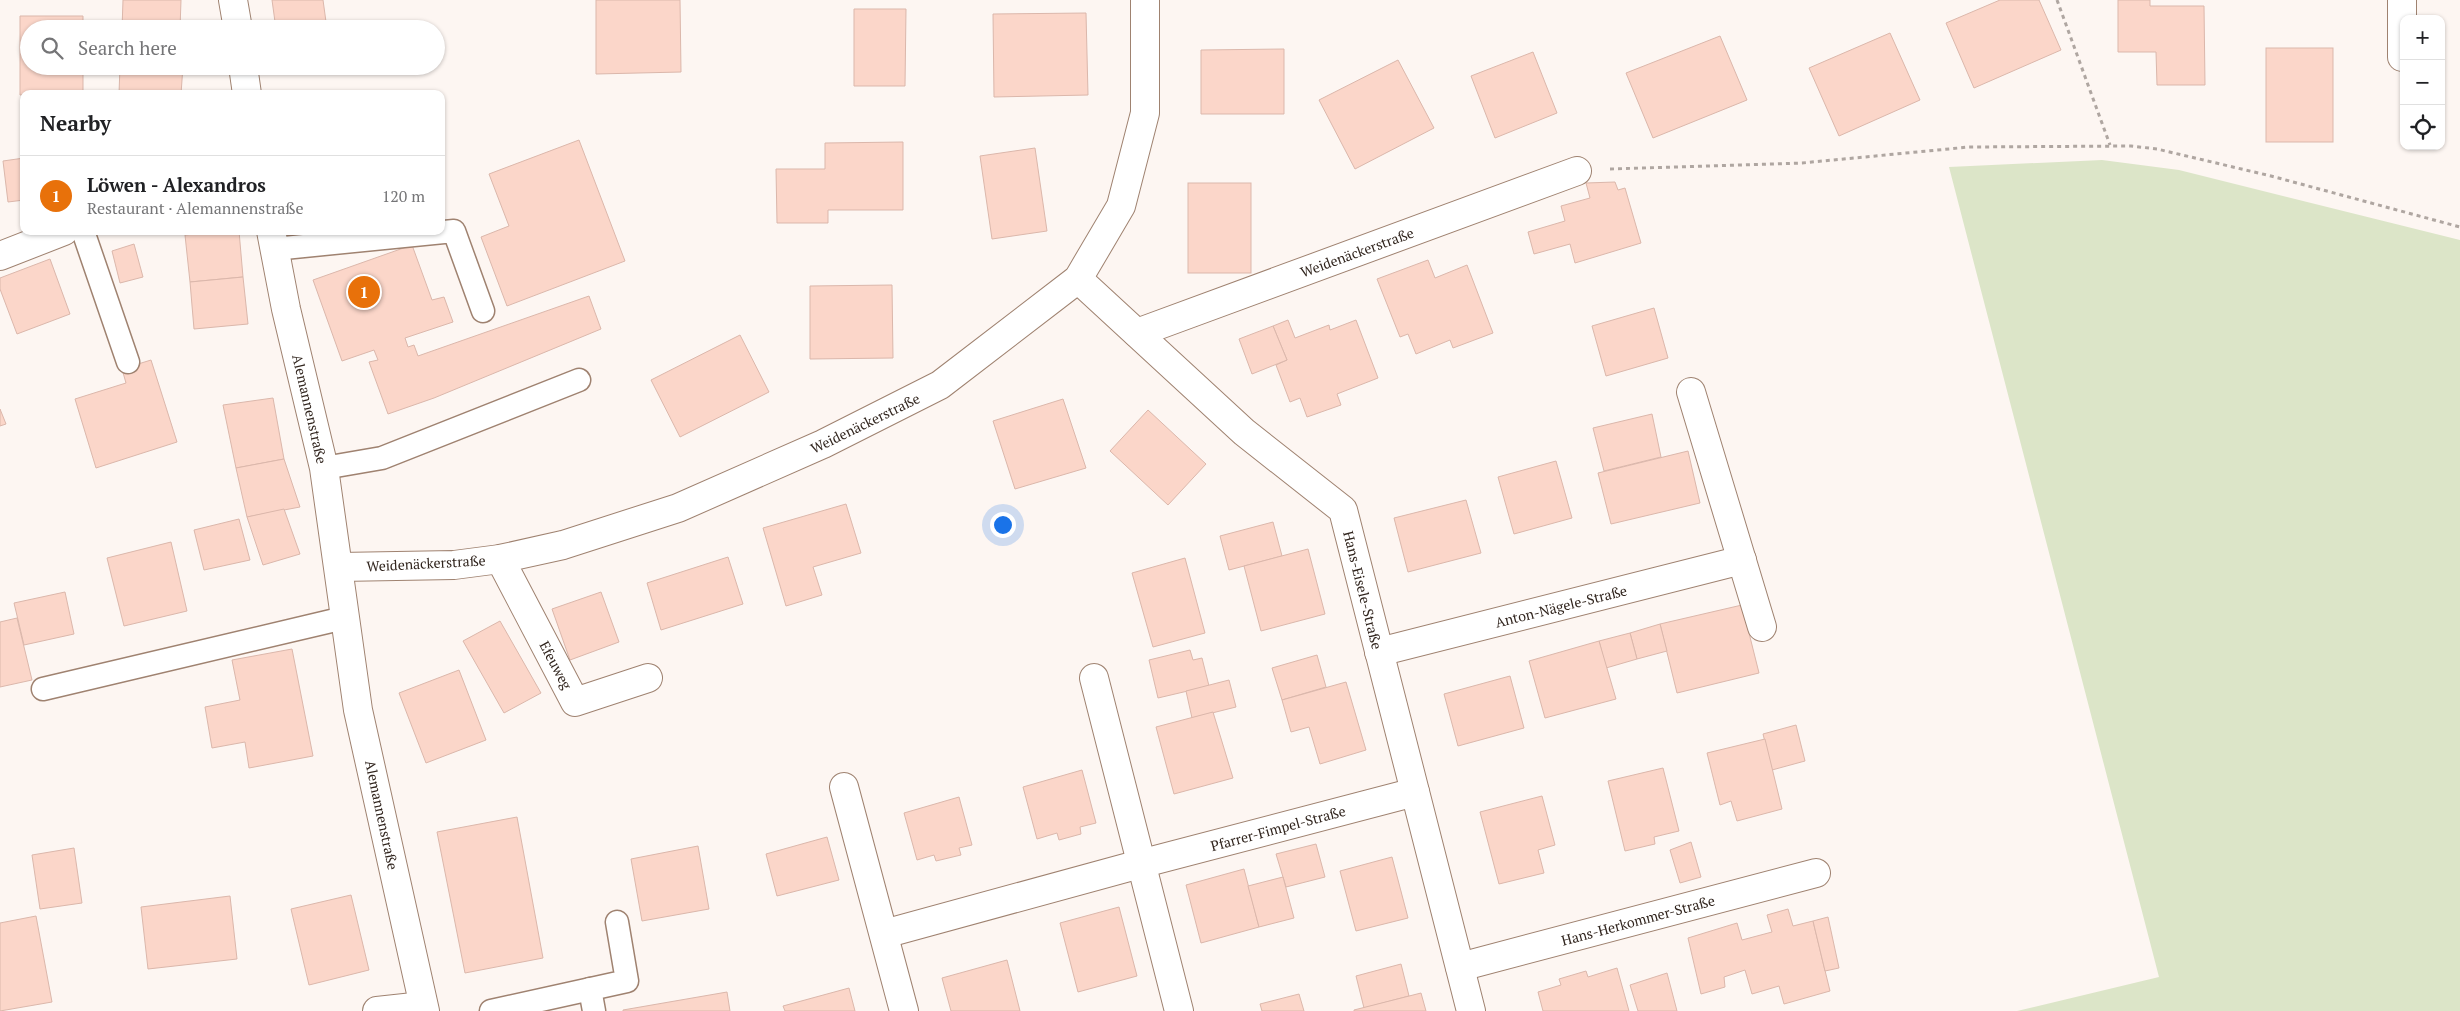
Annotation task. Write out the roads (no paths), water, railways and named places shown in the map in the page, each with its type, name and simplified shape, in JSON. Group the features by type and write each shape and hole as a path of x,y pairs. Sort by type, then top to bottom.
{"street":[{"path":"233,0 236,20"},
{"name":"Weidenäckerstraße","path":"339,567 454,565 500,559 563,545 678,508 823,444 940,385 1078,279 1121,206 1145,113 1145,0"},
{"path":"2402,0 2402,15"},
{"path":"244,75 246,90"},
{"name":"Weidenäckerstraße","path":"1137,333 1577,170"},
{"path":"0,256 54,235"},
{"name":"Alemannenstraße","path":"273,240 324,468 358,710 424,1008"},
{"name":"Hans-Eisele-Straße","path":"1078,279 1244,432 1343,510 1471,1011"},
{"path":"1691,392 1762,627"},
{"name":"Efeuweg","path":"500,559 575,702 648,678"},
{"name":"Anton-Nägele-Straße","path":"1379,652 1742,560"},
{"path":"1094,678 1178,1011"},
{"path":"844,787 904,1011"},
{"name":"Pfarrer-Fimpel-Straße","path":"884,934 1415,792"},
{"name":"Hans-Herkommer-Straße","path":"1460,967 1816,873"},
{"path":"377,1011 424,1008"}],"lane":[{"path":"445,231 454,231 483,311"},
{"path":"84,235 128,362"},
{"path":"273,240 374,235"},
{"path":"324,468 382,458 579,380"},
{"path":"43,689 344,618"},
{"path":"491,1011 627,981 617,922"},
{"path":"590,989 594,1011"}],"place":[{"name":"Löwen - Alexandros","path":"364,292"}]}
